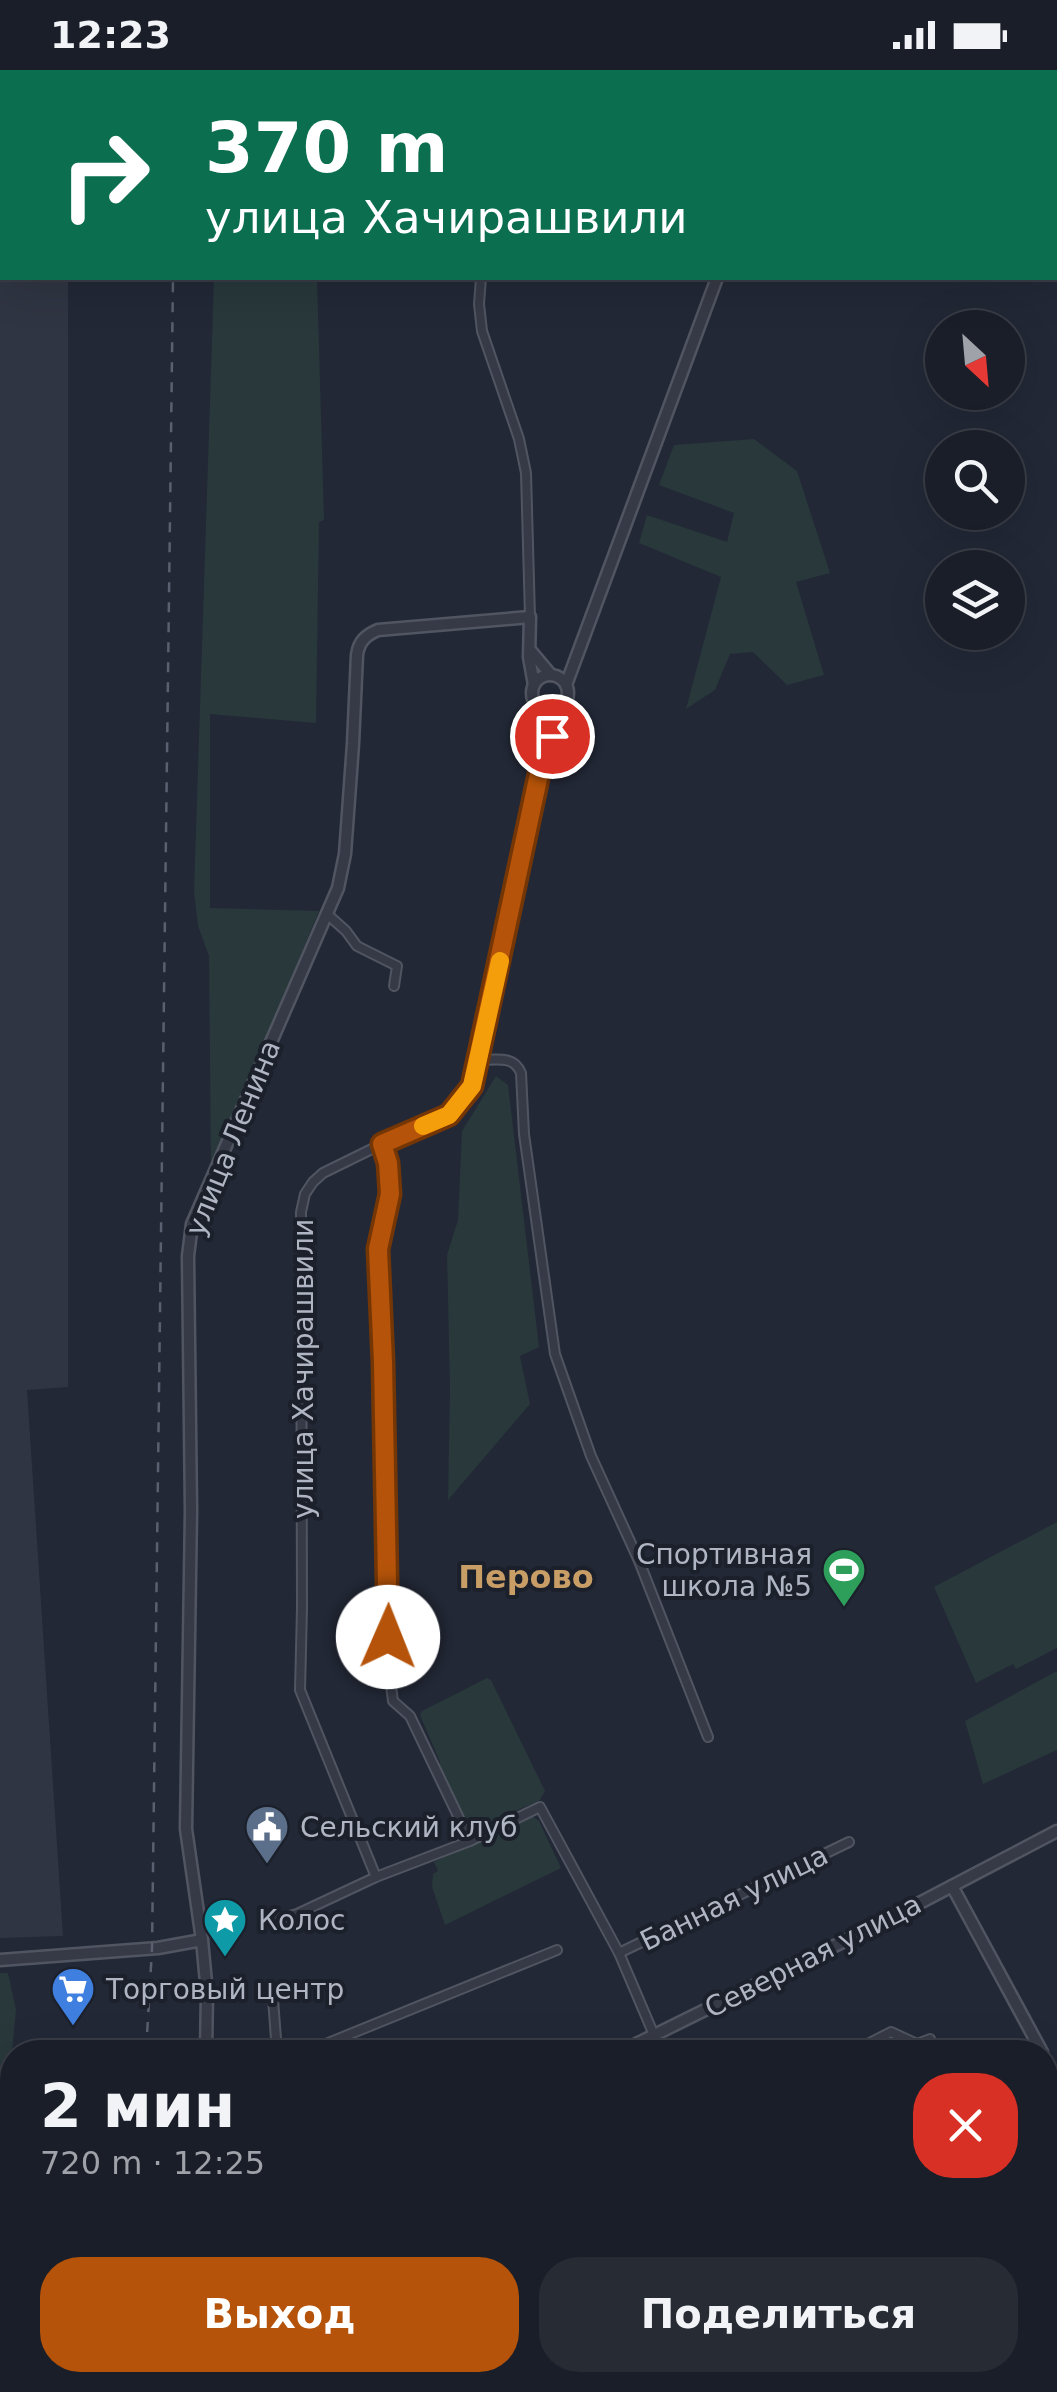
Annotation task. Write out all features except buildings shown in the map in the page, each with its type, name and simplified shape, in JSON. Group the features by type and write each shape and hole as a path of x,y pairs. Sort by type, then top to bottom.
{"street":[{"path":"481,280 482,331 519,439 526,473 529,649 539,774"},
{"path":"534,685 539,679 558,679 573,663 717,280"},
{"name":"улица Ленина","path":"202,1940 186,1829 191,1511 188,1256 192,1224 338,888 345,854 360,642 378,630 530,617"},
{"path":"529,649 558,679 567,698 555,711 536,705"},
{"name":"улица Хачирашвили","path":"376,1877 300,1690 302,1212 305,1194 323,1174 449,1115 472,1086 539,774 548,757 555,711"},
{"path":"327,914 357,946 397,966 394,986"},
{"path":"479,1060 510,1060 521,1073 524,1134 555,1354 592,1456 642,1568 708,1737"},
{"path":"382,1144 390,1194 378,1249 392,1701 410,1716 470,1841"},
{"path":"266,1922 297,1914 540,1807 619,1953 657,2040"},
{"name":"Северная улица","path":"644,2040 1057,1831"},
{"name":"Банная улица","path":"619,1953 849,1842"},
{"path":"952,1886 1034,2040"},
{"path":"0,1960 158,1948 202,1940 206,2040"},
{"path":"336,2040 557,1950"},
{"path":"273,1999 276,2040"},
{"path":"875,2040 891,2032 908,2040"},
{"path":"926,2040 930,2038"}],"shaded area":[{"path":"0,280 68,280 68,1387 27,1390 63,1936 0,1938"},
{"path":"214,280 317,280 324,520 319,522 316,723 210,714 210,908 319,911 211,1171 209,956 198,926 194,892"},
{"path":"754,439 797,471 830,573 796,582 824,675 787,685 753,652 730,654 715,690 686,709 721,577 639,543 647,515 727,542 734,513 659,485 674,445"},
{"path":"496,1076 508,1085 539,1347 520,1356 530,1404 448,1500 447,1255 458,1220 462,1131"},
{"path":"1057,1522 1057,1648 1016,1669 1013,1664 976,1683 934,1587"},
{"path":"1057,1671 1057,1750 983,1784 965,1721"},
{"path":"487,1678 545,1791 540,1800 473,1830 438,1769 440,1762 420,1715"},
{"path":"531,1815 539,1821 561,1868 445,1925 432,1887 433,1874 438,1871 434,1862"},
{"path":"0,1973 8,1973 16,2010 13,2040 0,2040"}],"railway":[{"path":"147,2040 152,1949 173,280"}],"slow traffic":[{"path":"423,1126 449,1115 472,1086 500,961"}],"place":[{"name":"Спортивная школа №5","path":"844,1608"},
{"name":"Сельский клуб","path":"267,1865"},
{"name":"Колос","path":"225,1958"},
{"name":"Торговый центр","path":"73,2027"}],"district":[{"name":"Перово","path":"526,1577"}],"route":[{"path":"388,1637 378,1249 390,1194 382,1144 449,1115 472,1086 539,774 548,757 552,736"}]}
